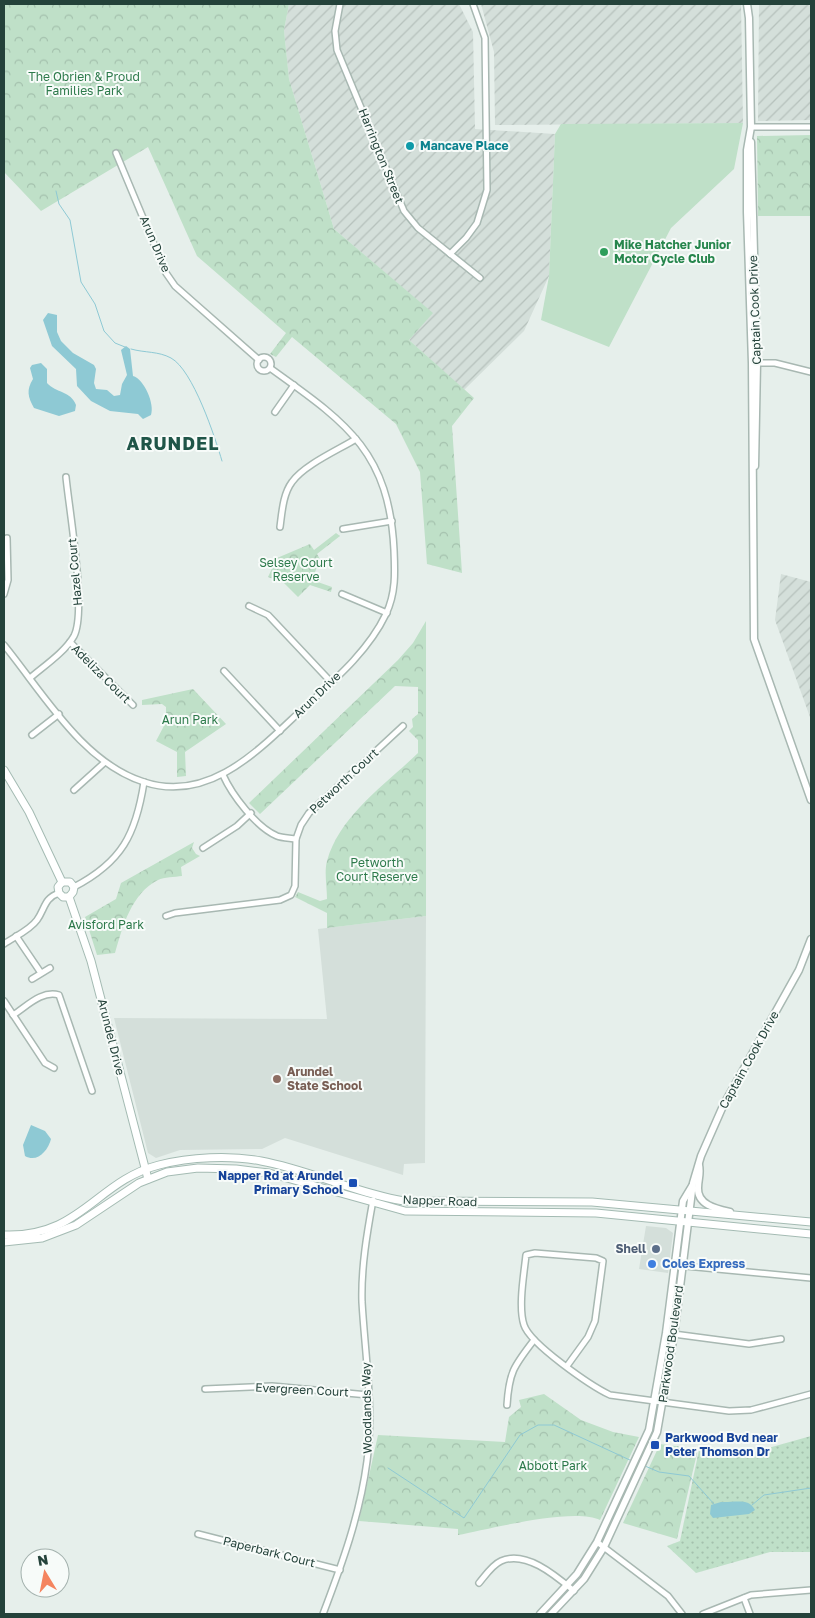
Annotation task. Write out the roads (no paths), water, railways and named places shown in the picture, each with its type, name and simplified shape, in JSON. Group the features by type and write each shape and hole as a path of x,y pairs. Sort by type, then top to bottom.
{"main road":[{"path":"4,770 29,812 62,882"},
{"path":"62,882 70,882 74,886 73,892 69,896 63,897 59,892 58,887 62,882"},
{"name":"Arundel Drive","path":"69,896 91,961 148,1179"},
{"name":"Napper Road","path":"4,1235 29,1235 59,1226 84,1211 122,1181 145,1169 189,1160 261,1161 405,1211 596,1213 811,1234"},
{"name":"Napper Road","path":"4,1242 42,1238 76,1225 130,1187 148,1179 180,1170 252,1170 373,1200 417,1203 579,1202 811,1222"}],"street":[{"name":"Harrington Street","path":"340,4 335,31 337,50 404,211 418,228 480,278"},
{"path":"450,254 466,238 477,223 487,190 485,38 473,4"},
{"name":"Captain Cook Drive","path":"747,4 749,18 751,127 748,150 747,212 754,363 752,482 754,639 811,800"},
{"name":"Captain Cook Drive","path":"749,18 752,4"},
{"path":"751,127 811,127"},
{"name":"Arun Drive","path":"116,153 166,273 175,286 259,360"},
{"path":"263,358 268,359 271,363 270,368 265,372 260,370 257,367 259,360 263,358"},
{"path":"754,363 775,363 811,372"},
{"name":"Arun Drive","path":"4,646 94,755 104,763 144,782 165,788 186,787 223,775 240,765 280,731 367,645 387,613 393,596 395,574 392,521 389,504 379,476 356,439 341,420 270,368"},
{"path":"276,412 294,385"},
{"path":"280,527 283,506 292,482 302,472 356,439"},
{"name":"Hazel Court","path":"30,678 70,642 79,620 79,597 66,477"},
{"path":"343,529 392,521"},
{"path":"4,594 8,580 7,538"},
{"path":"342,594 387,613"},
{"path":"249,606 268,615 331,682"},
{"name":"Adeliza Court","path":"70,642 133,705"},
{"path":"4,656 9,652"},
{"path":"224,672 280,731"},
{"path":"32,735 59,714"},
{"name":"Petworth Court","path":"166,916 175,913 280,900 291,895 296,886 296,839 301,825 309,813 403,726"},
{"path":"74,790 104,763"},
{"path":"223,775 230,791 267,830 278,836 296,839"},
{"path":"74,886 98,873 111,861 126,841 139,814 144,782"},
{"path":"203,848 238,826 251,814"},
{"path":"4,944 38,919 46,900 59,892"},
{"path":"16,936 41,973"},
{"name":"Captain Cook Drive","path":"694,1183 712,1128 799,970 811,939"},
{"path":"32,979 50,968"},
{"path":"13,1015 42,996 52,993 59,995 92,1091"},
{"path":"4,1001 45,1063 54,1068"},
{"path":"699,1164 701,1173 698,1192 704,1202 717,1209 736,1215"},
{"name":"Parkwood Boulevard","path":"551,1614 574,1591 604,1547 657,1432 674,1335 683,1266 686,1211 683,1201 694,1183"},
{"name":"Woodlands Way","path":"323,1614 349,1548 368,1460 368,1395 362,1300 364,1262 373,1200"},
{"name":"Parkwood Boulevard","path":"540,1614 568,1586 597,1542 649,1430 656,1401 675,1265 685,1222"},
{"path":"566,1366 588,1337 595,1321 603,1261 596,1258 536,1253 526,1255 522,1315 524,1326 534,1340 566,1366 595,1388 610,1395 729,1411 751,1410 811,1394"},
{"path":"675,1265 811,1278"},
{"path":"666,1333 749,1344 781,1338"},
{"path":"507,1405 508,1383 513,1368 534,1340"},
{"name":"Evergreen Court","path":"205,1389 272,1386 368,1395"},
{"name":"Paperbark Court","path":"198,1534 340,1570"},
{"path":"597,1542 668,1596 682,1614"},
{"path":"479,1583 491,1569 502,1561 530,1561 574,1591"},
{"path":"703,1614 757,1594 811,1590"},
{"path":"744,1598 750,1614"}],"water":[{"path":"48,313 57,315 57,332 61,341 73,353 94,365 96,369 94,383 96,389 107,390 114,396 120,395 122,384 127,375 121,350 126,346 130,349 133,376 141,382 148,392 152,410 151,415 143,419 138,414 110,411 91,401 77,386 76,369 52,346 43,320"},
{"path":"41,363 47,369 47,383 74,400 76,405 75,411 59,416 34,408 29,393 29,387 33,379 30,368 32,365"},
{"path":"31,1125 45,1131 51,1139 45,1151 34,1158 25,1156 23,1145"},
{"path":"721,1502 745,1502 749,1503 755,1510 749,1514 713,1518 710,1514 711,1505"}],"waterway":[{"path":"56,191 59,204 70,220 81,282 95,304 104,331 115,343 125,347"},
{"path":"131,349 166,356 179,365 202,405 222,461"},
{"path":"388,1468 464,1518 520,1435 538,1425 554,1425 632,1461"},
{"path":"645,1466 659,1472 689,1476 714,1504"},
{"path":"752,1505 764,1495 811,1488"}],"place":[{"name":"Mancave Place","path":"410,146"},
{"name":"Mike Hatcher Junior Motor Cycle Club","path":"604,252"},
{"name":"Arundel State School","path":"277,1079"},
{"name":"Napper Rd at Arundel Primary School","path":"353,1183"},
{"name":"Shell","path":"656,1249"},
{"name":"Coles Express","path":"652,1264"},
{"name":"Parkwood Bvd near Peter Thomson Dr","path":"655,1445"}],"district":[{"name":"ARUNDEL","path":"173,444"}],"park label":[{"name":"The Obrien & Proud Families Park","path":"84,84"},
{"name":"Selsey Court Reserve","path":"296,570"},
{"name":"Arun Park","path":"190,720"},
{"name":"Petworth Court Reserve","path":"377,870"},
{"name":"Avisford Park","path":"106,925"},
{"name":"Abbott Park","path":"553,1466"}]}
